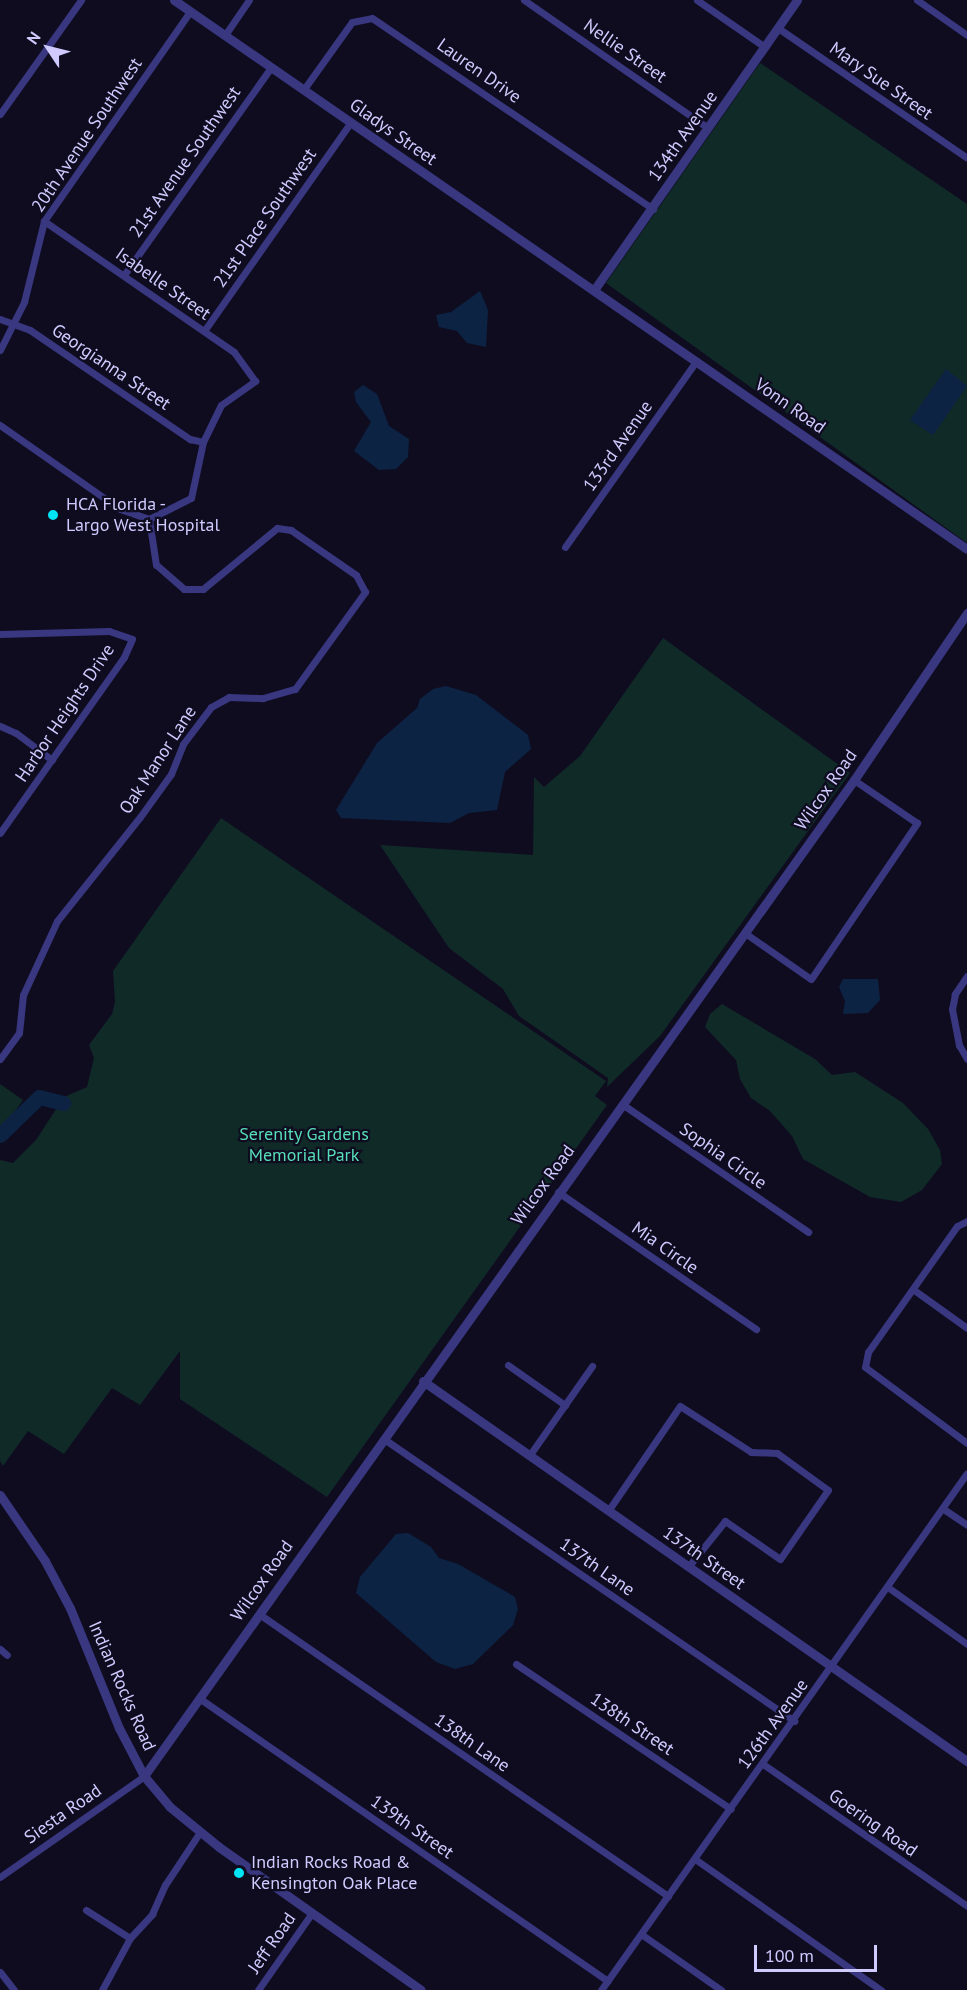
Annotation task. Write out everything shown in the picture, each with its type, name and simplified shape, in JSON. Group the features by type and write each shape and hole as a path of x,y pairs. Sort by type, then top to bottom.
{"street":[{"path":"0,114 81,0"},
{"name":"Gladys Street","path":"174,0 594,290"},
{"path":"225,35 249,0"},
{"name":"Nellie Street","path":"524,0 708,128"},
{"path":"697,0 765,47"},
{"name":"134th Avenue","path":"594,290 797,0"},
{"path":"917,0 967,35"},
{"name":"20th Avenue Southwest","path":"0,351 24,302 44,221 190,12"},
{"name":"Lauren Drive","path":"304,89 352,22 372,18 652,209"},
{"name":"Mary Sue Street","path":"778,28 967,158"},
{"name":"21st Avenue Southwest","path":"124,275 271,67"},
{"name":"21st Place Southwest","path":"204,331 350,123"},
{"name":"Isabelle Street","path":"44,221 234,352 255,381 221,405 203,442"},
{"name":"Vonn Road","path":"594,290 967,549"},
{"name":"Georgianna Street","path":"0,319 13,326 30,330 190,440 203,442"},
{"name":"133rd Avenue","path":"565,547 696,361"},
{"path":"0,425 120,509 149,519 191,498 203,442"},
{"name":"Oak Manor Lane","path":"0,1059 19,1033 22,995 57,921 140,817 171,774 183,744 211,707 229,697 263,698 295,689 364,592 356,574 291,530 277,528 203,589 184,590 156,565 149,519"},
{"name":"Wilcox Road","path":"144,1776 558,1192 854,780 967,613"},
{"name":"Harbor Heights Drive","path":"0,634 109,631 132,639 124,657 0,833"},
{"path":"0,726 16,733 52,760"},
{"path":"745,933 811,979 917,823 854,780"},
{"path":"967,976 955,994 952,1009 959,1045 967,1059"},
{"name":"Sophia Circle","path":"622,1104 808,1232"},
{"name":"Mia Circle","path":"558,1192 756,1329"},
{"path":"967,1221 957,1226 914,1290 868,1352 865,1367 967,1443"},
{"path":"914,1290 967,1328"},
{"path":"508,1365 565,1405"},
{"path":"529,1456 592,1366"},
{"name":"137th Street","path":"423,1382 967,1761"},
{"path":"608,1511 680,1406 751,1452 777,1453 828,1490 780,1559 725,1521 688,1567"},
{"name":"137th Lane","path":"384,1439 794,1721"},
{"name":"126th Avenue","path":"602,1990 945,1510 967,1473"},
{"name":"Indian Rocks Road","path":"0,1495 45,1561 70,1608 119,1728 144,1776 170,1807 200,1832 421,1990"},
{"path":"945,1510 967,1525"},
{"path":"889,1588 967,1644"},
{"name":"138th Lane","path":"259,1614 668,1896"},
{"path":"0,1648 7,1655"},
{"name":"138th Street","path":"516,1664 731,1809"},
{"name":"139th Street","path":"199,1698 608,1981"},
{"name":"Goering Road","path":"763,1764 967,1906"},
{"name":"Siesta Road","path":"0,1877 144,1776"},
{"path":"102,1990 130,1938 152,1914 165,1885 200,1832"},
{"path":"695,1859 881,1990"},
{"path":"86,1910 130,1938"},
{"name":"Jeff Road","path":"258,1990 312,1913"},
{"path":"641,1934 721,1990"},
{"path":"0,1974 14,1990"}],"green space":[{"path":"760,63 967,204 967,543 606,283"},
{"path":"663,638 850,773 660,1036 607,1087 608,1078 519,1016 503,989 449,948 380,845 533,855 534,777 544,787 580,756"},
{"name":"Serenity Gardens Memorial Park","path":"221,818 606,1081 595,1096 607,1105 327,1497 180,1399 180,1351 140,1405 112,1388 64,1454 28,1431 3,1466 0,1461 0,1160 13,1163 36,1140 64,1097 87,1087 94,1058 89,1045 112,1014 115,1002 113,971"},
{"path":"722,1004 815,1059 832,1075 855,1072 903,1103 928,1129 940,1150 942,1164 922,1190 901,1202 870,1197 803,1159 792,1136 770,1111 751,1098 740,1079 736,1060 705,1027 710,1014"},
{"path":"0,1084 23,1100 0,1132"}],"water":[{"path":"480,291 488,310 486,347 467,343 457,331 439,327 436,315 451,312"},
{"path":"946,369 967,386 933,435 910,420"},
{"path":"363,385 377,394 389,426 409,439 408,457 396,469 379,470 354,451 371,422 356,402 354,392"},
{"path":"446,686 476,695 528,735 531,749 505,772 497,810 469,813 450,823 341,818 336,810 377,743 417,708 420,699 433,689"},
{"path":"843,979 878,979 880,1000 868,1013 843,1014 845,1001 839,987"},
{"path":"408,1533 431,1547 439,1558 458,1564 515,1597 518,1609 513,1625 473,1664 455,1669 436,1662 356,1593 360,1577 396,1534"}],"waterway":[{"path":"0,1135 39,1097 63,1103"}],"place":[{"name":"HCA Florida - Largo West Hospital","path":"53,515"},
{"name":"Indian Rocks Road & Kensington Oak Place","path":"239,1873"}]}
